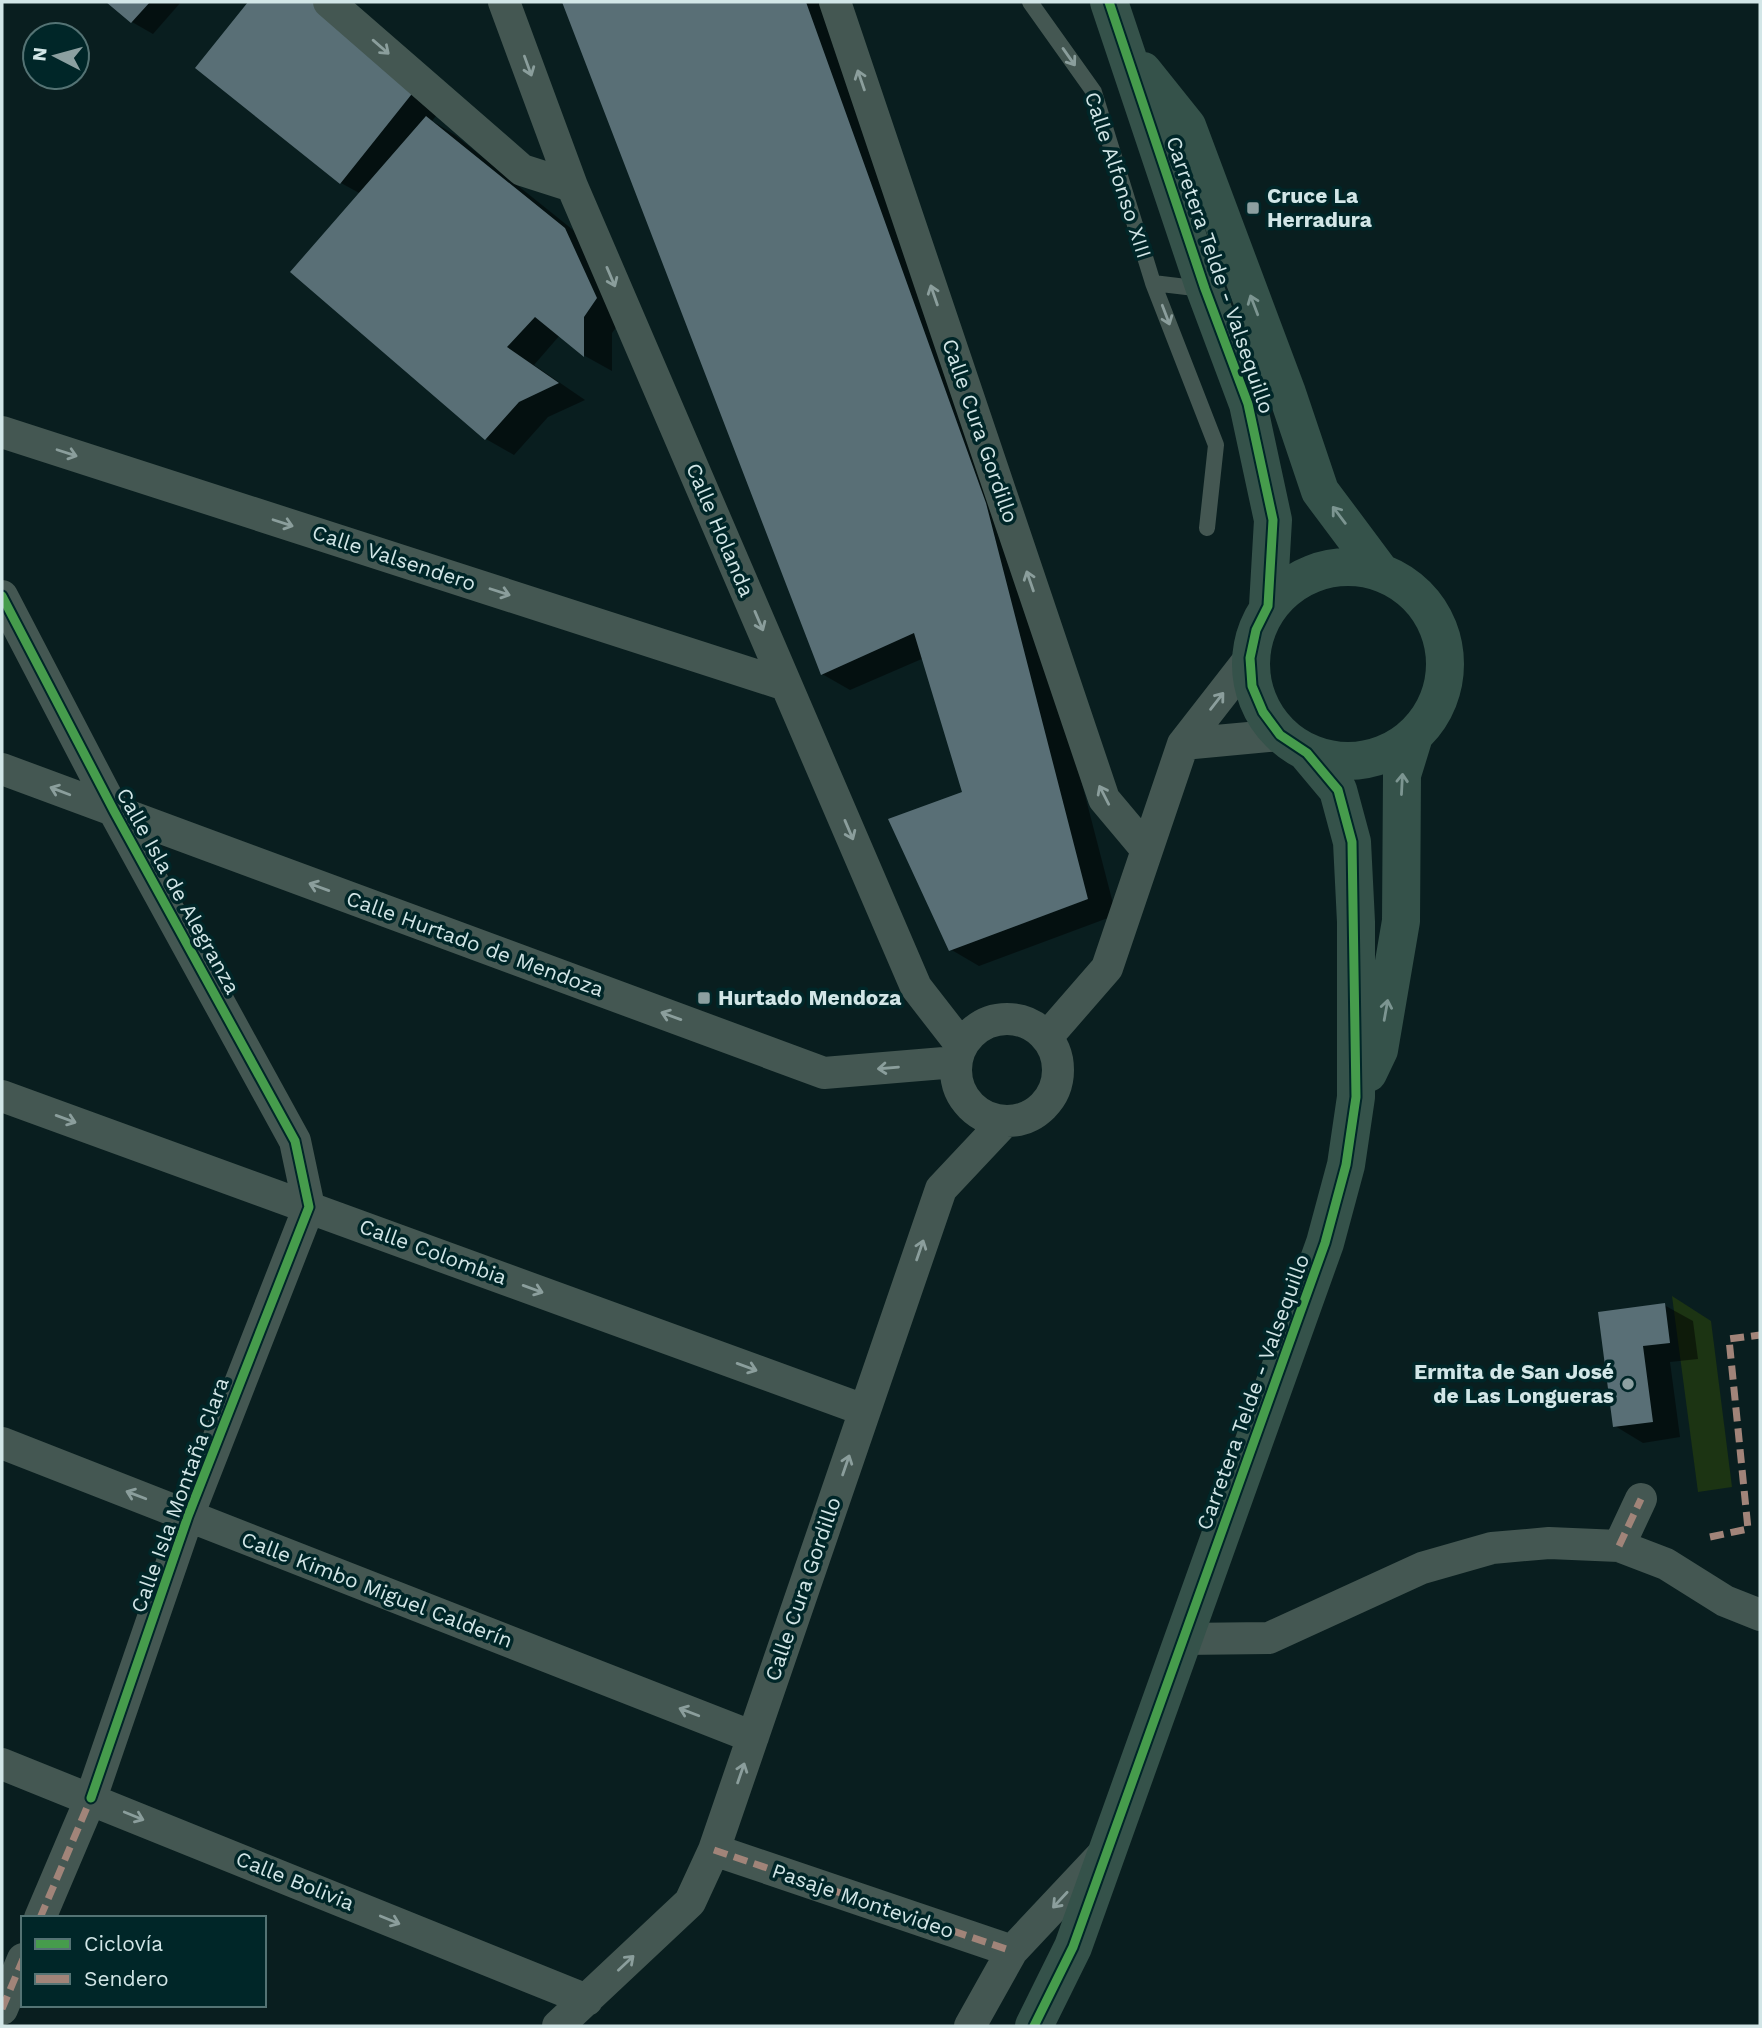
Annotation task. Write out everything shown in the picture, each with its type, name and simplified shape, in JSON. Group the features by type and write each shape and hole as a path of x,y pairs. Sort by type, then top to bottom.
{"main road":[{"name":"Carretera Telde - Valsequillo","path":"1109,2 1205,289 1248,404 1273,520 1268,606"},
{"name":"Carretera Telde - Valsequillo","path":"1128,53 1187,126 1287,393 1320,491 1380,570"},
{"path":"1339,566 1380,570 1409,587 1431,612 1444,643 1444,677 1434,709 1414,736 1381,756 1344,762 1294,744 1263,712 1252,686 1250,658 1256,630 1268,606 1300,578 1339,566"},
{"name":"Carretera Telde - Valsequillo","path":"1356,1097 1378,1050 1401,921 1402,775 1414,736"},
{"name":"Carretera Telde - Valsequillo","path":"1034,2026 1073,1947 1325,1243 1346,1165 1356,1097 1352,842 1338,790 1294,744"}],"street":[{"path":"329,2 522,170 572,186"},
{"name":"Calle Holanda","path":"504,2 572,186 916,988 959,1054"},
{"name":"Calle Cura Gordillo","path":"835,2 1104,799 1146,849"},
{"name":"Calle Valsendero","path":"2,432 786,685"},
{"name":"Calle Isla de Alegranza","path":"2,596 114,811 295,1141 309,1207"},
{"path":"1047,1037 1107,968 1183,744 1250,658"},
{"path":"1183,744 1294,744"},
{"name":"Calle Hurtado de Mendoza","path":"2,769 824,1073 959,1054"},
{"path":"1005,1017 1023,1020 1047,1037 1056,1053 1058,1076 1054,1093 1038,1111 1022,1120 1004,1122 981,1115 967,1103 958,1088 959,1054 973,1031 987,1022 1005,1017"},
{"name":"Calle Colombia","path":"2,1096 864,1410"},
{"name":"Calle Cura Gordillo","path":"558,2026 690,1902 714,1850 941,1189 1004,1122"},
{"name":"Calle Isla Montaña Clara","path":"41,1916 91,1798 188,1516 309,1207"},
{"name":"Calle Kimbo Miguel Calderín","path":"2,1443 753,1737"},
{"path":"1619,1546 1641,1499"},
{"path":"1182,1640 1269,1638 1422,1568 1492,1548 1549,1543 1619,1546 1666,1563 1726,1601 1760,1615"},
{"name":"Calle Bolivia","path":"2,1764 587,2000"},
{"name":"Pasaje Montevideo","path":"714,1850 1012,1951"},
{"path":"970,2026 1012,1951 1106,1851"},
{"path":"2,2009 21,1964"}],"lane":[{"name":"Calle Alfonso XIII","path":"1030,2 1094,92 1153,283 1216,446 1207,528"},
{"name":"Calle Alfonso XIII","path":"1153,283 1205,289"}],"green space":[{"path":"1672,1296 1711,1321 1732,1487 1698,1492"}],"building":[{"path":"106,2 150,2 131,23"},
{"path":"248,2 316,2 419,85 340,184 195,68"},
{"path":"562,2 806,2 986,503 1088,899 949,951 888,819 962,792 914,633 821,675"},
{"path":"426,116 565,228 597,298 584,317 584,357 535,317 507,347 559,383 519,402 485,440 290,272"},
{"name":"Ermita de San José de Las Longueras","path":"1665,1303 1670,1343 1643,1346 1653,1422 1613,1427 1598,1312"}],"marked path":[{"path":"1710,1537 1748,1529 1729,1339 1760,1335"},
{"path":"1619,1546 1641,1499"},
{"path":"41,1916 91,1798"},
{"path":"714,1850 1012,1951"},
{"path":"2,2009 21,1964"}],"cycle path":[{"path":"1034,2026 1073,1947 1325,1243 1346,1165 1356,1097 1352,842 1338,790 1307,753 1280,735 1263,712 1252,686 1250,658 1256,630 1268,606 1273,520 1248,404 1205,289 1109,2"},
{"path":"2,596 114,811 295,1141 309,1207 188,1516 91,1798"}],"place":[{"name":"Cruce La Herradura","path":"1253,208"},
{"name":"Hurtado Mendoza","path":"704,998"},
{"name":"Ermita de San José de Las Longueras","path":"1628,1384"}]}
